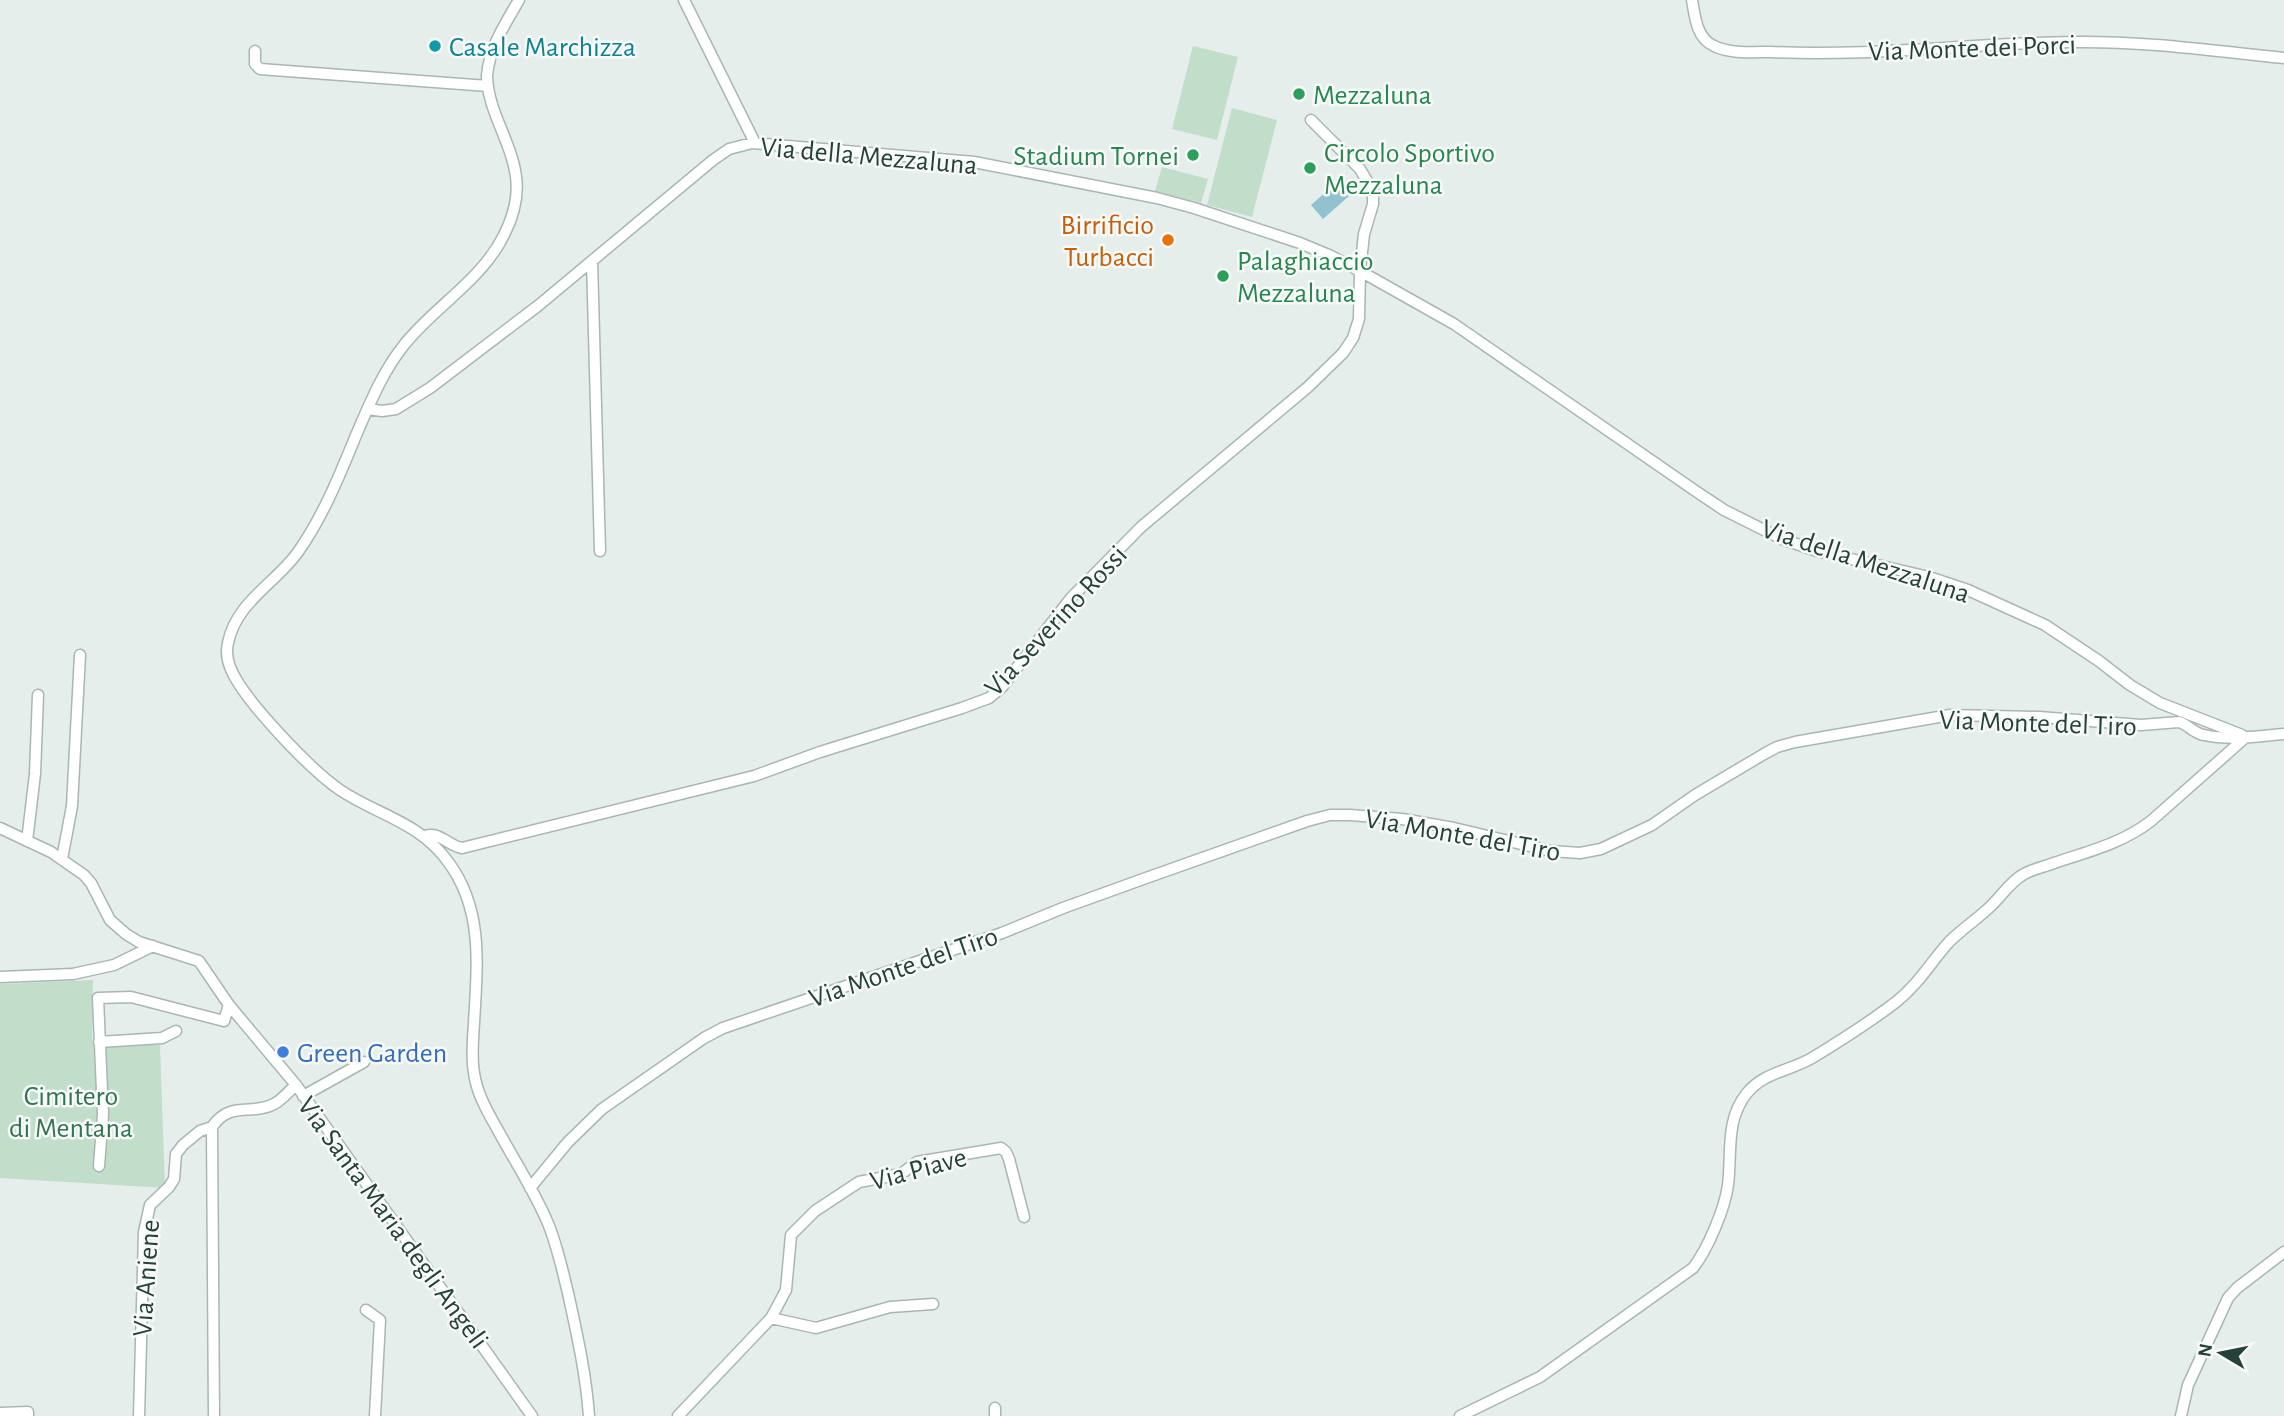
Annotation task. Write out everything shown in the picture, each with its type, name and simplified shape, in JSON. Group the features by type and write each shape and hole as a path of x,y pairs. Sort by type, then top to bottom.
{"street":[{"path":"519,0 493,51 488,68 492,105 516,167 517,193 509,226 486,263 402,347 368,409 334,488 309,534 289,564 257,593 238,619 228,639 227,656 234,676 244,692 318,773 354,798 399,819 425,836 454,870 469,900 477,945 473,1056 475,1079 486,1110 547,1222 559,1258 582,1359 589,1416"},
{"path":"684,0 755,143"},
{"name":"Via Monte dei Porci","path":"1692,0 1697,26 1703,37 1713,46 1729,50 1796,54 2117,42 2284,58"},
{"path":"255,51 256,64 260,69 488,86"},
{"path":"1311,120 1360,169 1373,191 1360,271"},
{"name":"Via della Mezzaluna","path":"368,409 396,409 420,396 592,261 709,162 732,148 755,143 974,162 1195,208 1322,251 1454,324 1724,510 1761,529 1817,551 1894,568 1968,590 2054,629 2130,685 2160,703 2246,737 2284,734"},
{"path":"592,261 600,551"},
{"name":"Via Severino Rossi","path":"425,836 436,835 455,847 462,848 550,827 754,776 989,698 1002,687 1076,591 1149,520 1308,387 1343,353 1353,338 1359,319 1360,271"},
{"path":"62,859 72,800 80,655"},
{"path":"27,841 35,774 37,695"},
{"name":"Via Monte del Tiro","path":"530,1188 568,1142 601,1109 704,1038 723,1028 1002,933 1146,877 1319,818 1350,814 1402,819 1551,851 1580,853 1601,849 1634,835 1777,747 1950,715 2039,717 2141,725 2179,722 2204,736 2246,737"},
{"path":"1460,1416 1540,1377 1693,1268 1703,1252 1726,1196 1730,1137 1736,1112 1746,1095 1759,1082 1812,1058 1896,1002 1917,982 1950,942 1994,903 2017,878 2136,832 2246,737"},
{"name":"Via Santa Maria degli Angeli","path":"0,828 62,859 89,879 110,920 132,938 199,961 229,1005 296,1085 532,1416"},
{"path":"0,977 73,974 114,965 153,947"},
{"path":"99,1166 103,1114 98,998 131,997 224,1021 229,1005"},
{"path":"99,1042 162,1038 176,1031"},
{"path":"303,1096 364,1062"},
{"name":"Via Aniene","path":"139,1416 144,1232 150,1205 174,1179 176,1154 200,1131 212,1127 219,1117 226,1113 273,1105 296,1085"},
{"path":"212,1127 214,1416"},
{"name":"Via Piave","path":"678,1416 771,1318 786,1290 791,1235 815,1211 859,1182 901,1174 918,1162 1001,1148 1009,1159 1024,1217"},
{"path":"2180,1416 2188,1385 2231,1295 2284,1252"},
{"path":"771,1318 816,1328 890,1307 933,1304"},
{"path":"366,1310 380,1320 375,1416"},
{"path":"0,1412 28,1412 28,1416"}],"green space":[{"path":"1193,46 1238,57 1217,140 1172,129"},
{"path":"1232,108 1277,120 1252,217 1207,205"},
{"path":"1162,167 1208,179 1201,203 1155,191"},
{"name":"Cimitero di Mentana","path":"93,980 92,1043 160,1045 165,1188 0,1178 0,984"}],"water":[{"path":"1337,182 1349,196 1323,219 1311,205"}],"place":[{"name":"Casale Marchizza","path":"435,46"},
{"name":"Mezzaluna","path":"1299,94"},
{"name":"Stadium Tornei","path":"1193,155"},
{"name":"Circolo Sportivo Mezzaluna","path":"1310,168"},
{"name":"Birrificio Turbacci","path":"1168,240"},
{"name":"Palaghiaccio Mezzaluna","path":"1223,276"},
{"name":"Green Garden","path":"283,1052"}]}
